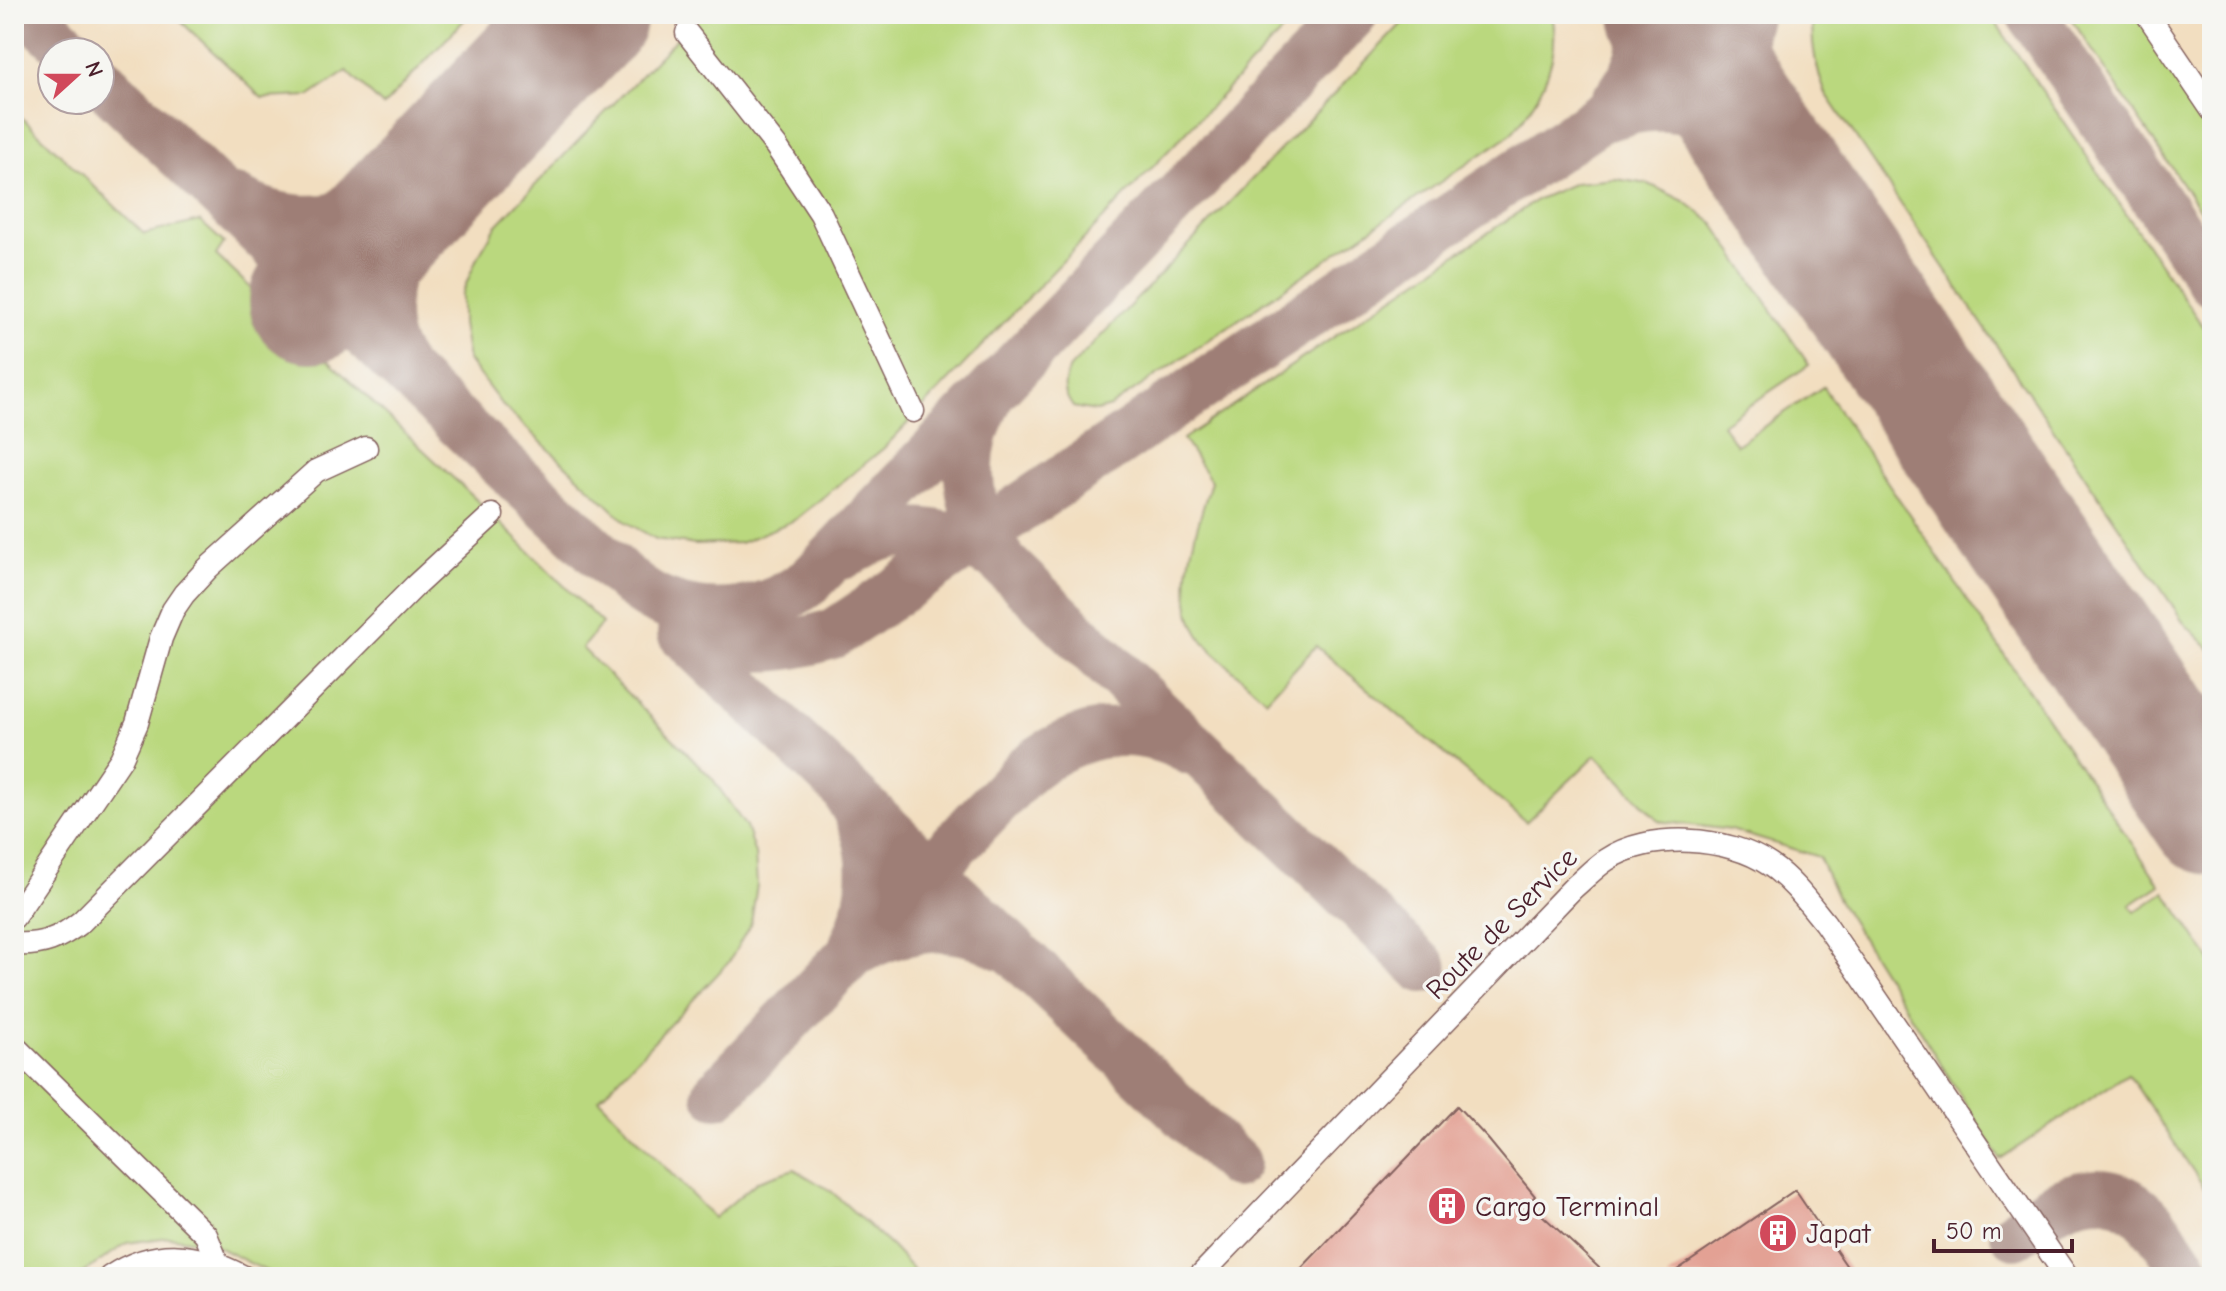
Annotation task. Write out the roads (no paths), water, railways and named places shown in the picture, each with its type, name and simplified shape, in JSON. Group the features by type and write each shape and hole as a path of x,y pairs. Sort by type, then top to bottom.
{"lane":[{"path":"2147,14 2212,110"},
{"path":"687,33 776,146 821,214 913,411"},
{"path":"14,917 121,759 137,723 161,638 184,594 208,568 316,471 366,448"},
{"path":"14,944 34,945 49,941 66,934 82,921 415,586 492,515"},
{"name":"Route de Service","path":"1199,1277 1573,888 1607,858 1647,844 1681,840 1715,844 1743,852 1769,864 1798,889 1825,923 2067,1277"},
{"path":"14,1046 206,1235 217,1262"},
{"path":"110,1277 130,1264 168,1255 217,1262 244,1277"}],"place":[{"name":"Cargo Terminal","path":"1447,1206"},
{"name":"Japat","path":"1778,1233"}]}
